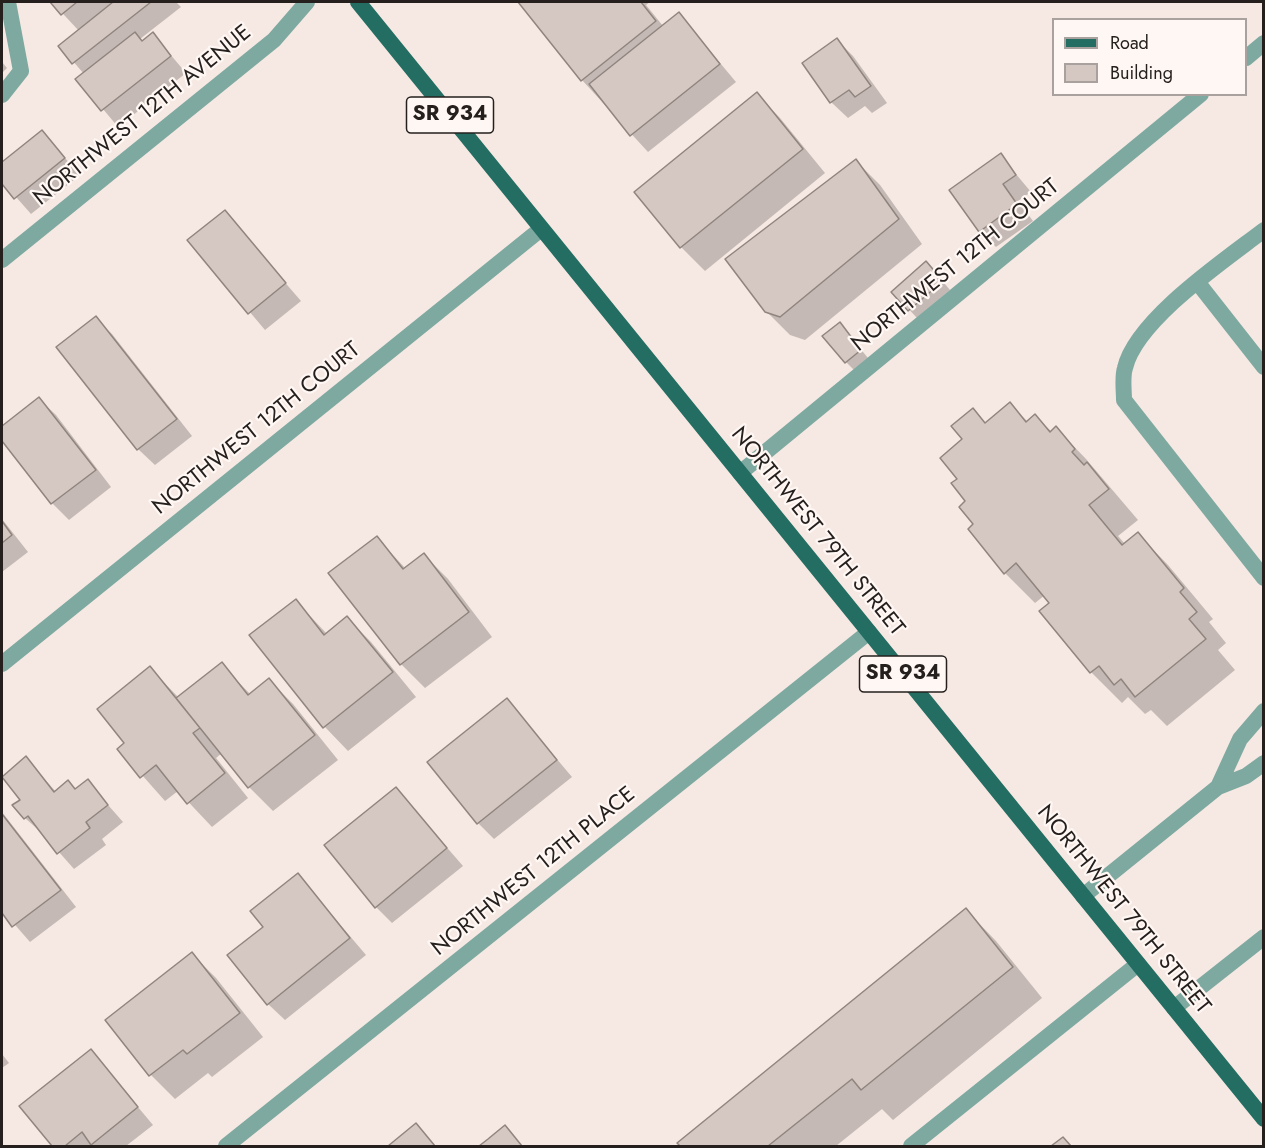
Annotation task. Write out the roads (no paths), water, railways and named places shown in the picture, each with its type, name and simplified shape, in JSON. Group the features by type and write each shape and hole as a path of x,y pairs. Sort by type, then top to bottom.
{"main road":[{"name":"NORTHWEST 79TH STREET","path":"358,2 1263,1117"}],"street":[{"path":"2,95 21,71 8,2"},
{"name":"NORTHWEST 12TH AVENUE","path":"2,260 274,39 307,2"},
{"path":"1247,56 1263,43"},
{"name":"NORTHWEST 12TH COURT","path":"740,473 1199,96"},
{"name":"NORTHWEST 12TH COURT","path":"2,664 541,229"},
{"path":"1263,230 1165,309 1139,340 1125,368 1124,400 1263,578"},
{"path":"1198,283 1263,367"},
{"name":"NORTHWEST 12TH PLACE","path":"226,1146 869,632"},
{"path":"1218,787 1240,739 1263,711"},
{"path":"1246,776 1263,763"},
{"path":"1083,896 1218,787 1246,776 1263,773"},
{"path":"1174,1008 1263,937"},
{"path":"912,1146 1138,964"}]}
